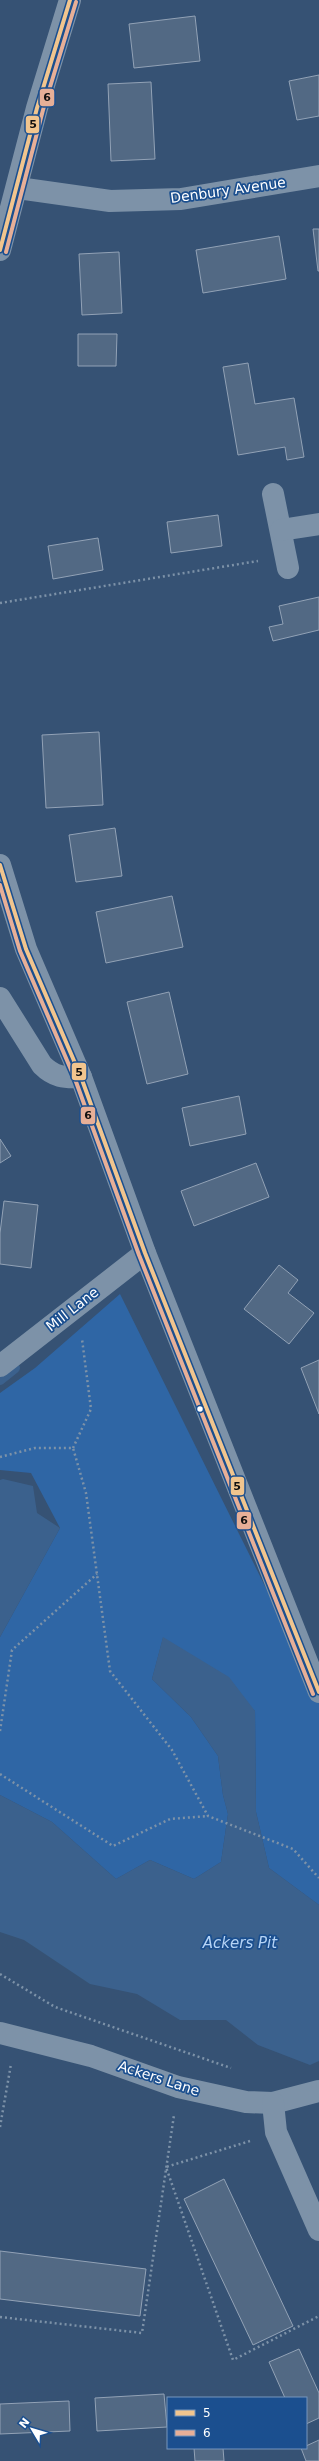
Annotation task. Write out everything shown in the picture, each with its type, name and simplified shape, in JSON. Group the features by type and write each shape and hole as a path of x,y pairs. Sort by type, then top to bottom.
{"street":[{"path":"0,250 18,188 38,108 70,0"},
{"name":"Denbury Avenue","path":"18,188 110,201 182,199 319,176"},
{"path":"273,494 287,562"},
{"path":"281,530 319,524"},
{"path":"0,865 26,949 81,1077 145,1253 319,1692"},
{"path":"0,998 42,1065 48,1072 63,1078 81,1077"},
{"name":"Mill Lane","path":"0,1366 145,1253"},
{"name":"Ackers Lane","path":"8,2035 91,2056 178,2087 246,2102 273,2103 319,2091"},
{"path":"273,2103 276,2132 319,2230"}],"path":[{"path":"0,603 287,562"},
{"path":"78,1304 91,1409 73,1448 86,1493 110,1671 172,1750 208,1816"},
{"path":"0,1457 35,1448 73,1448"},
{"path":"0,1731 12,1650 97,1574"},
{"path":"0,1774 113,1846 170,1819 208,1816 292,1849 319,1878"},
{"path":"0,1974 55,2007 238,2070"},
{"path":"0,2127 8,2035"},
{"path":"0,2317 142,2333 178,2087"},
{"path":"166,2167 276,2132"},
{"path":"166,2167 232,2360 319,2316"}],"shaded area":[{"path":"120,1294 319,1695 319,1905 269,1868 256,1812 255,1711 163,1638 152,1679 191,1717 218,1756 223,1795 228,1814 221,1862 194,1879 150,1860 116,1879 52,1822 0,1795 0,1637 60,1528 31,1473 0,1470 0,1393 35,1368"}],"water":[{"path":"3,1479 33,1486 37,1513 60,1528 0,1637 0,1480"},
{"name":"Ackers Pit","path":"163,1637 229,1677 255,1711 256,1812 269,1868 319,1905 319,2061 310,2065 258,2045 226,2020 180,2020 137,1994 90,1984 24,1940 0,1932 0,1795 52,1822 116,1879 150,1860 194,1879 221,1862 228,1814 223,1795 218,1756 191,1717 152,1679"}],"building":[{"path":"195,16 200,61 134,68 129,24"},
{"path":"319,75 319,116 297,120 289,81"},
{"path":"151,82 155,159 111,161 108,84"},
{"path":"313,229 319,229 319,271 318,271"},
{"path":"279,236 286,279 203,293 196,250"},
{"path":"119,252 122,313 82,315 79,254"},
{"path":"78,334 117,334 116,366 78,366"},
{"path":"248,363 255,404 294,398 304,457 287,460 285,447 238,455 223,367"},
{"path":"218,515 222,546 171,553 167,522"},
{"path":"98,538 103,570 53,579 48,546"},
{"path":"319,597 319,630 273,641 269,627 283,624 279,606"},
{"path":"99,732 103,805 46,808 42,735"},
{"path":"115,828 122,876 76,882 69,835"},
{"path":"172,896 183,947 106,963 96,912"},
{"path":"169,992 188,1074 147,1084 127,1002"},
{"path":"239,1096 246,1134 190,1146 182,1108"},
{"path":"0,1139 11,1156 0,1163"},
{"path":"256,1163 269,1197 194,1226 181,1191"},
{"path":"4,1201 38,1205 31,1268 0,1264 0,1233"},
{"path":"279,1265 298,1280 288,1293 314,1313 289,1344 244,1309"},
{"path":"319,1360 319,1414 301,1368"},
{"path":"224,2179 293,2326 253,2345 184,2199"},
{"path":"0,2251 146,2269 140,2316 0,2299"},
{"path":"299,2349 319,2393 319,2418 307,2424 307,2397 285,2397 269,2362"},
{"path":"164,2394 167,2427 97,2431 95,2398"},
{"path":"69,2401 70,2431 0,2434 0,2404"},
{"path":"319,2440 319,2461 306,2461 301,2449 307,2449 307,2446"},
{"path":"194,2449 223,2449 224,2461 195,2461"}],"waterway":[{"path":"0,1380 15,1368"}],"transit line":[{"name":"5","path":"0,250 37,108 70,0"},
{"name":"6","path":"6,252 43,110 76,2"},
{"name":"5","path":"0,865 26,949 81,1077 145,1253 319,1692"},
{"name":"6","path":"0,885 20,951 75,1079 139,1255 313,1694"}]}
